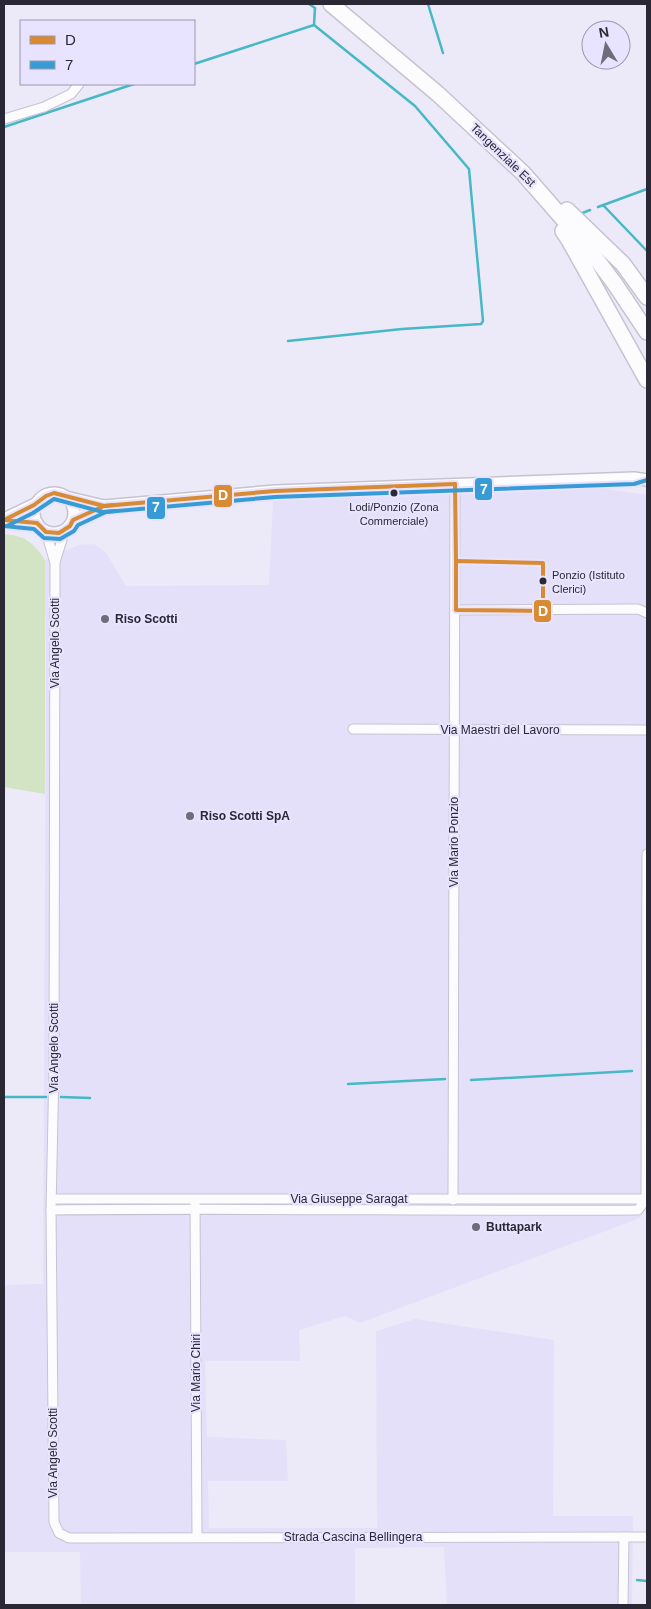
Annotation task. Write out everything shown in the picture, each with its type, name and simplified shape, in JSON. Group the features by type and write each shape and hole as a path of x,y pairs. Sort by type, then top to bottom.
{"main road":[{"name":"Tangenziale Est","path":"331,4 447,102 490,141 547,199 615,284 647,332"},
{"path":"447,102 477,120 498,139 623,264 647,297"},
{"path":"447,102 463,124 536,196 569,240 647,380"}],"street":[{"path":"4,119 71,94 78,85"},
{"path":"634,478 647,473"},
{"path":"104,506 73,520 65,530 59,533 46,532 36,523 34,516 34,510 41,498 47,494 54,493 104,506 274,491 634,478 647,480"},
{"name":"Via Mario Ponzio","path":"453,1200 455,484"},
{"path":"66,497 74,508 73,520"},
{"path":"4,520 37,503"},
{"path":"4,520 36,523"},
{"name":"Via Angelo Scotti","path":"55,563 65,530"},
{"name":"Via Angelo Scotti","path":"46,532 55,563 54,1067 51,1210 54,1522 59,1533"},
{"path":"456,610 638,609 647,614"},
{"name":"Via Maestri del Lavoro","path":"353,729 647,730"},
{"path":"646,1199 647,854"},
{"name":"Via Mario Chiri","path":"194,1198 197,1537"},
{"name":"Via Giuseppe Saragat","path":"52,1199 646,1199"},
{"name":"Via Giuseppe Saragat","path":"51,1210 638,1210 646,1199"},
{"name":"Strada Cascina Bellingera","path":"59,1533 69,1538 647,1537"},
{"path":"623,1605 624,1537"}],"shaded area":[{"path":"606,489 647,495 647,1207 640,1218 360,1323 345,1316 299,1330 300,1361 205,1361 207,1437 286,1440 288,1481 208,1481 209,1528 377,1528 376,1331 415,1319 554,1340 553,1516 633,1516 632,1605 447,1605 444,1547 355,1548 355,1605 81,1605 80,1552 4,1552 4,1285 43,1284 45,560 79,545 94,544 106,553 126,586 269,585 273,501"}],"green space":[{"path":"4,534 18,536 28,541 45,560 45,794 4,787"}],"waterway":[{"path":"309,4 315,8 314,25"},
{"path":"428,4 443,53"},
{"path":"195,64 314,25 415,106 469,169 483,321 481,324 402,329 288,341"},
{"path":"4,127 131,85"},
{"path":"598,207 647,189"},
{"path":"603,205 647,251"},
{"path":"580,214 590,210"},
{"path":"471,1080 632,1071"},
{"path":"348,1084 445,1079"},
{"path":"4,1097 46,1097"},
{"path":"61,1097 90,1098"},
{"path":"637,1580 647,1581"}],"transit line":[{"name":"7","path":"4,526 34,529 44,538 60,539 74,531 78,525 106,512 275,497 634,484 647,480"},
{"name":"D","path":"4,520 37,523 46,532 59,533 70,526 73,520 104,506 275,491 455,484"},
{"name":"D","path":"455,484 456,561"},
{"name":"D","path":"4,520 54,493 104,506 114,505"},
{"name":"7","path":"7,526 33,513 54,499 103,512 115,511"},
{"name":"D","path":"456,561 543,563 543,611 456,610 456,561"}],"place":[{"name":"Lodi/Ponzio (Zona Commerciale)","path":"394,493"},
{"name":"Ponzio (Istituto Clerici)","path":"543,581"},
{"name":"Riso Scotti","path":"105,619"},
{"name":"Riso Scotti SpA","path":"190,816"},
{"name":"Buttapark","path":"476,1227"}]}
